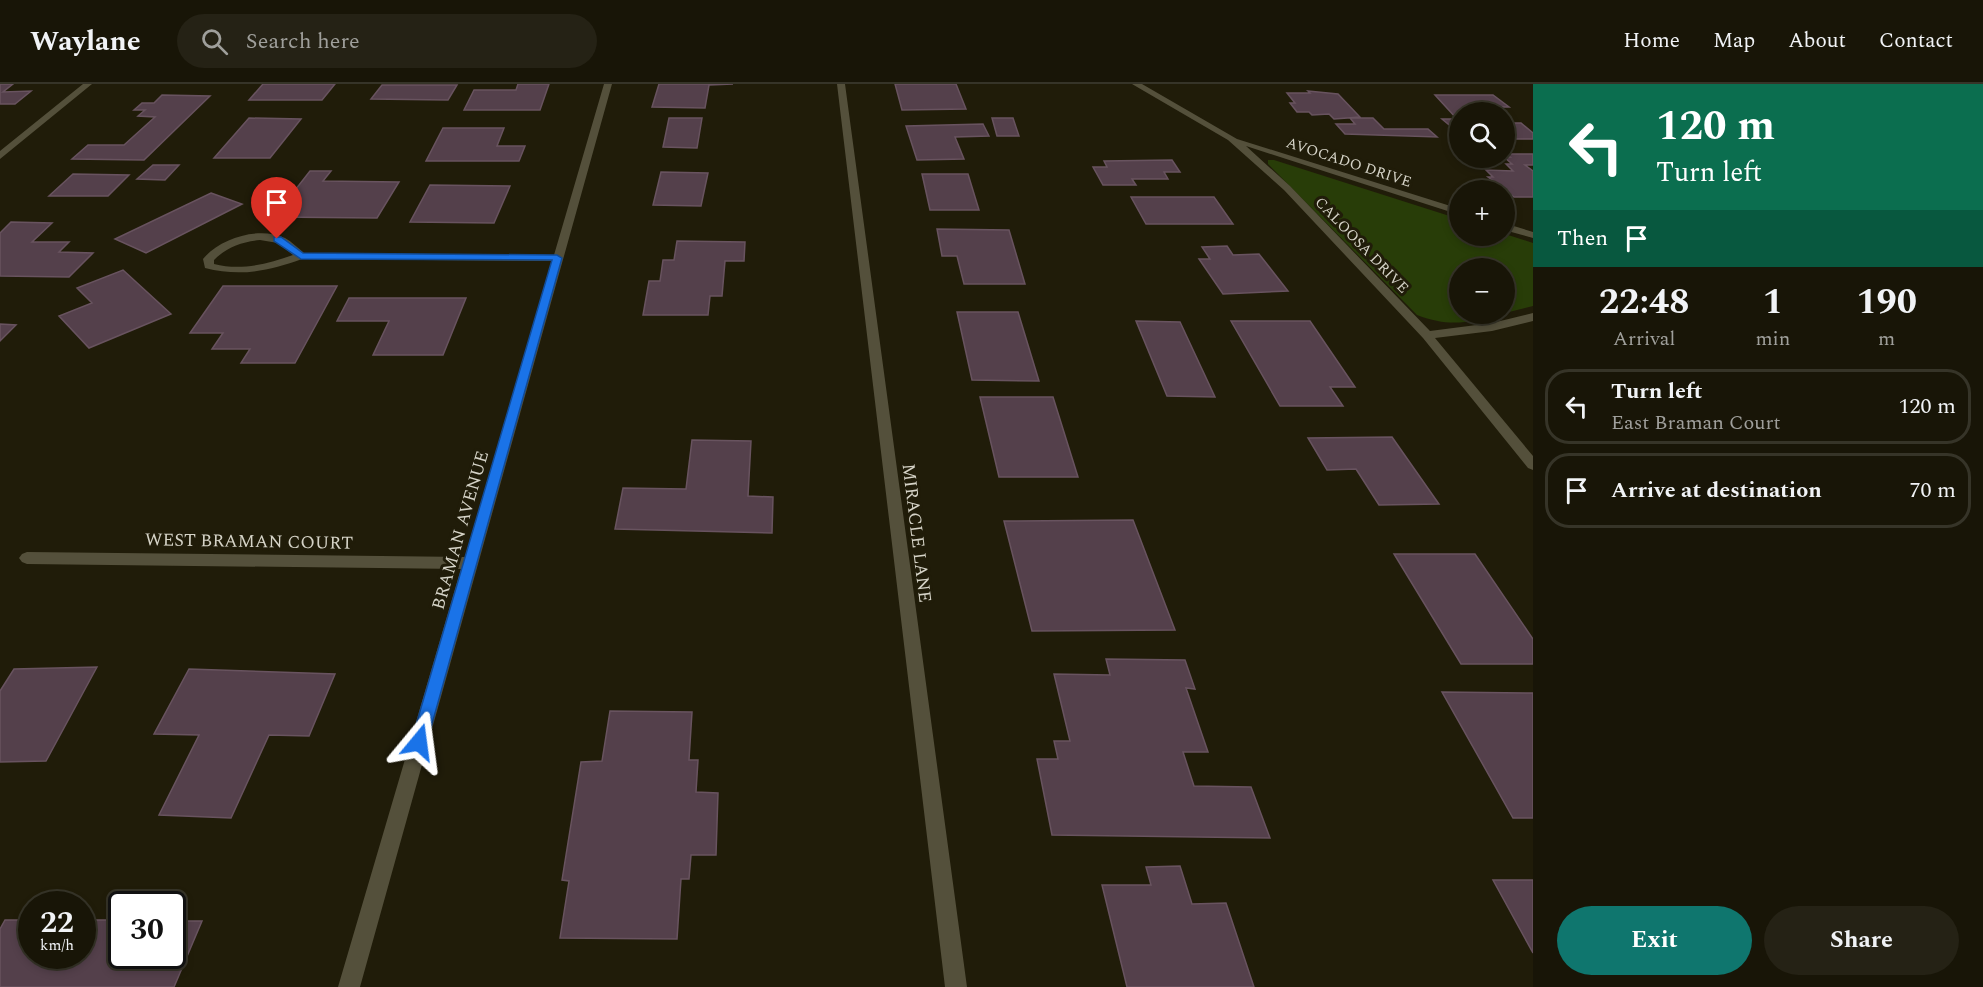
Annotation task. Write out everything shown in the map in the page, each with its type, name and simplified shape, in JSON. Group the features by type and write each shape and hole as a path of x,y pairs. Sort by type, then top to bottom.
{"street":[{"path":"0,156 88,84"},
{"name":"BRAMAN AVENUE","path":"349,987 608,84"},
{"name":"MIRACLE LANE","path":"841,84 956,987"},
{"name":"CALOOSA DRIVE","path":"1136,84 1231,138 1287,188 1427,335 1533,465"},
{"name":"AVOCADO DRIVE","path":"1231,138 1449,208"},
{"path":"1515,229 1533,235"},
{"path":"301,256 277,239 256,238 232,242 214,251 208,258 209,266 236,271 267,267 301,256 557,258"},
{"path":"1427,335 1492,327 1533,317"},
{"name":"WEST BRAMAN COURT","path":"27,558 470,563"}],"green space":[{"path":"1268,160 1274,160 1449,216 1449,246 1515,246 1515,237 1533,243 1533,306 1515,310 1515,258 1449,258 1449,323 1417,315 1268,164"}],"building":[{"path":"0,84 13,84 3,92 31,91 15,104 0,104"},
{"path":"263,84 335,84 322,100 249,100"},
{"path":"518,84 549,84 540,110 464,110 474,90 516,90"},
{"path":"659,84 733,84 709,85 705,108 652,107"},
{"path":"895,84 956,84 966,109 902,110"},
{"path":"382,85 457,85 448,100 371,99"},
{"path":"1308,91 1338,94 1360,117 1334,119 1329,114 1312,115 1309,112 1297,112 1290,103 1295,103 1287,93 1310,93"},
{"path":"162,95 210,96 144,160 72,159 88,145 124,145 155,117 138,116 145,110 134,110 142,103 154,103"},
{"path":"1435,95 1493,95 1502,102 1449,102 1449,110"},
{"path":"249,118 301,119 270,158 214,158"},
{"path":"669,118 702,118 697,148 663,147"},
{"path":"992,118 1013,118 1019,136 997,136"},
{"path":"1350,118 1373,118 1384,129 1428,129 1437,137 1345,134 1336,124 1355,124"},
{"path":"1515,123 1521,123 1533,133 1533,139 1515,139"},
{"path":"983,124 989,136 955,137 964,159 917,160 906,126"},
{"path":"443,128 504,128 497,146 525,146 519,161 426,161"},
{"path":"1515,154 1533,154 1533,165 1525,165 1533,171 1533,197 1515,197 1515,180 1492,180 1488,177 1493,177 1486,170 1513,171 1510,168 1515,168"},
{"path":"1172,160 1180,172 1164,172 1168,179 1132,179 1136,185 1103,185 1093,167 1107,167 1104,161"},
{"path":"153,165 179,165 165,180 137,179"},
{"path":"310,171 331,171 323,181 399,182 377,218 274,217"},
{"path":"661,172 708,173 701,206 653,205"},
{"path":"73,174 129,175 108,196 49,196"},
{"path":"922,174 968,174 979,210 930,210"},
{"path":"430,185 510,186 494,223 410,222"},
{"path":"211,193 242,204 146,253 115,239"},
{"path":"1131,197 1214,197 1233,224 1146,224"},
{"path":"11,222 52,223 32,242 69,242 59,252 93,253 69,277 0,276 0,233"},
{"path":"937,229 1009,230 1025,284 964,284 957,256 942,256"},
{"path":"677,241 745,242 744,261 725,261 722,296 710,296 708,315 643,315 649,281 660,281 663,260 674,260"},
{"path":"1227,246 1233,255 1259,254 1288,291 1223,294 1199,259 1210,259 1202,247"},
{"path":"123,270 171,314 89,348 59,316 92,303 77,288"},
{"path":"223,286 337,286 295,363 241,363 250,349 212,349 223,333 190,333"},
{"path":"349,298 466,298 443,355 373,355 389,321 337,321"},
{"path":"957,312 1018,312 1039,381 972,380"},
{"path":"1136,321 1180,322 1215,397 1167,396"},
{"path":"1231,321 1310,321 1355,387 1330,387 1343,406 1280,406"},
{"path":"0,324 16,325 0,341"},
{"path":"980,397 1053,397 1078,477 999,477"},
{"path":"1392,437 1439,504 1379,505 1356,469 1327,470 1308,438"},
{"path":"692,440 751,441 748,496 773,497 772,533 615,529 623,488 686,489"},
{"path":"1133,520 1175,630 1032,631 1004,521"},
{"path":"1394,554 1475,554 1533,639 1533,664 1461,664"},
{"path":"1106,659 1185,660 1195,689 1186,688 1208,752 1183,752 1194,786 1251,787 1270,838 1052,835 1037,759 1058,759 1054,741 1070,741 1054,674 1110,675"},
{"path":"97,667 46,761 0,762 0,691 14,669"},
{"path":"189,669 335,674 309,736 269,735 231,818 159,815 199,735 154,734"},
{"path":"1442,692 1533,693 1533,818 1513,818"},
{"path":"610,711 692,712 689,760 698,760 696,792 718,793 716,855 691,855 689,879 681,879 677,939 560,938 569,881 562,880 581,762 602,761"},
{"path":"1180,866 1192,904 1226,903 1254,987 1127,987 1102,885 1151,885 1146,867"},
{"path":"1493,880 1533,880 1533,953"},
{"path":"5,920 18,920 18,969 96,969 96,920 108,920 108,969 182,969 174,987 0,987 0,929"},
{"path":"186,921 202,921 186,959"}],"route":[{"path":"277,239 301,256 557,258 419,742"}]}
